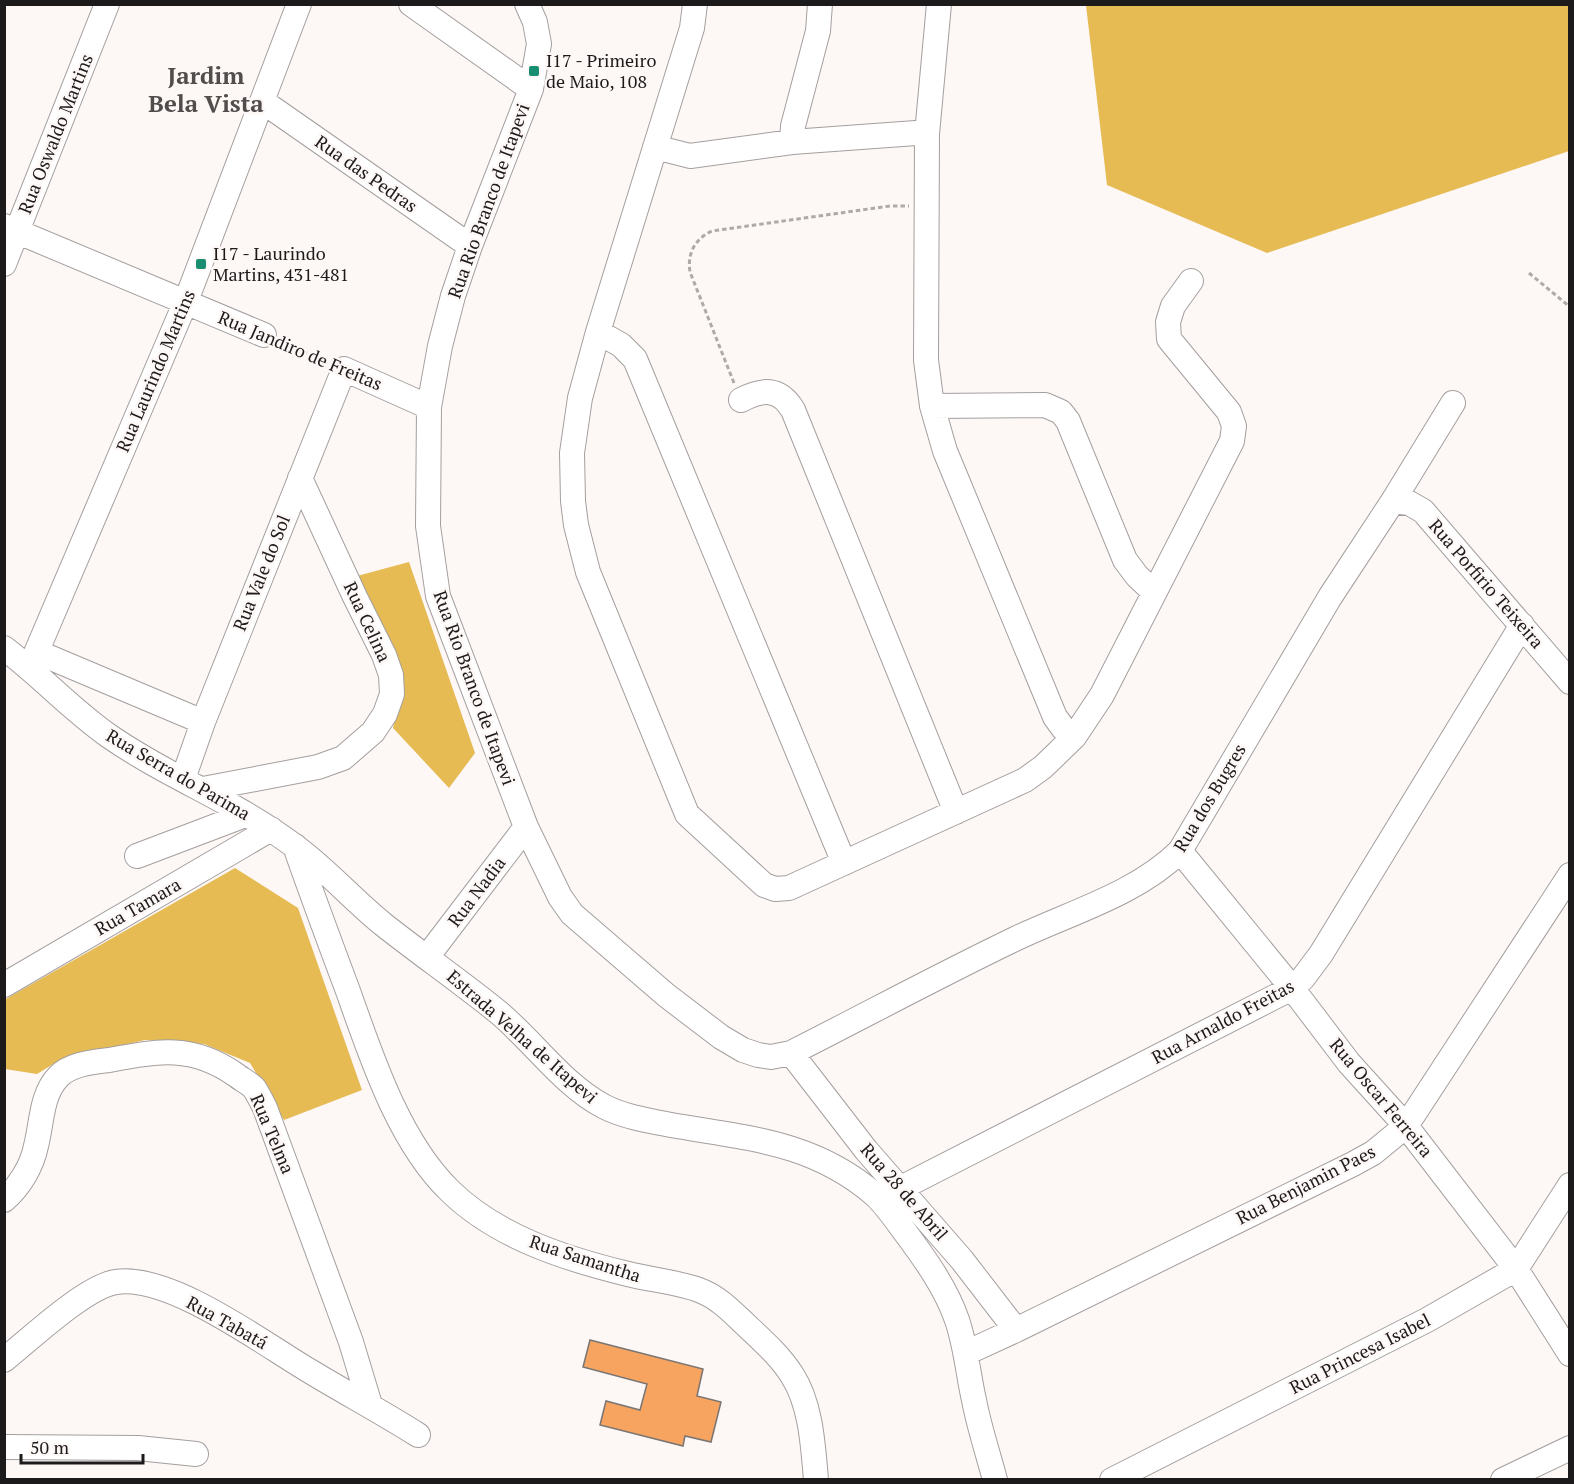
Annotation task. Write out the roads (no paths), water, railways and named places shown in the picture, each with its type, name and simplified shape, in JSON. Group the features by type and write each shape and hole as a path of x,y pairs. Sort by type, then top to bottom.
{"street":[{"name":"Rua Oswaldo Martins","path":"4,264 11,229 107,4"},
{"name":"Rua Laurindo Martins","path":"33,660 186,301 299,4"},
{"path":"411,4 531,88"},
{"name":"Rua Rio Branco de Itapevi","path":"527,4 535,22 539,44 531,88 453,296 440,346 429,408 428,526 438,596 526,827 560,897 572,914 666,995 721,1037 743,1050 771,1057 791,1053"},
{"path":"695,4 692,28 598,332 580,398 574,425 571,477 576,525 588,572 687,814 759,882 770,888 789,888 1025,780 1043,767 1074,737 1094,710 1229,448 1234,434 1229,412 1169,339 1168,322 1173,306 1191,281"},
{"path":"792,142 793,126 818,31 820,4"},
{"path":"939,4 927,134 926,360 932,406 945,451 1055,717 1074,737"},
{"name":"Rua das Pedras","path":"262,101 470,246"},
{"path":"655,147 690,156 792,142 927,134"},
{"name":"Rua Jandiro de Freitas","path":"11,229 264,335"},
{"path":"598,332 621,345 635,359 843,863"},
{"name":"Rua Jandiro de Freitas","path":"344,369 429,408"},
{"name":"Rua Vale do Sol","path":"193,784 202,722 344,369"},
{"path":"741,400 757,392 765,391 780,396 793,410 956,812"},
{"name":"Rua dos Bugres","path":"791,1053 1016,939 1122,891 1166,865 1180,851 1330,597 1393,501 1453,403"},
{"path":"932,406 1045,405 1061,412 1068,421 1125,560 1137,576 1154,592"},
{"name":"Rua Celina","path":"193,784 318,767 343,758 373,732 385,714 392,693 391,675 384,655 354,597 300,478"},
{"name":"Rua Porfirio Teixeira","path":"1393,501 1409,503 1423,511 1569,682"},
{"name":"Rua Arnaldo Freitas","path":"876,1196 901,1188 1293,988 1321,954 1522,625"},
{"name":"Rua Serra do Parima","path":"4,648 33,660 108,735 271,829"},
{"path":"33,660 202,722"},
{"path":"137,856 245,815"},
{"name":"Rua Nadia","path":"427,957 526,827"},
{"name":"Estrada Velha de Itapevi","path":"271,829 296,846 382,923 500,1014 564,1076 607,1108 643,1119 780,1144 811,1155 841,1171 876,1196 911,1241 942,1288 957,1320 966,1353 974,1401 995,1479"},
{"name":"Rua Tamara","path":"4,985 271,829"},
{"name":"Rua Samantha","path":"296,846 365,1040 395,1110 435,1177 452,1194 495,1225 549,1250 627,1274 698,1290 717,1298 776,1354 792,1375 805,1407 816,1479"},
{"name":"Rua Oscar Ferreira","path":"1180,851 1293,988 1349,1063 1406,1126 1516,1269 1569,1354"},
{"name":"Rua Benjamin Paes","path":"966,1353 1373,1153 1406,1126 1569,875"},
{"name":"Rua Telma","path":"4,1200 10,1195 32,1162 46,1097 54,1082 66,1070 91,1063 161,1052 182,1052 226,1068 253,1088 265,1108 351,1342 370,1405"},
{"name":"Rua 28 de Abril","path":"791,1053 866,1150 962,1260 1016,1330"},
{"name":"Rua Princesa Isabel","path":"1112,1479 1150,1472 1516,1269 1569,1185"},
{"name":"Rua Tabatá","path":"4,1360 92,1291 114,1282 136,1281 164,1289 210,1309 418,1435"},
{"path":"4,1447 126,1448 196,1454"},
{"path":"1503,1479 1569,1448"}],"place":[{"name":"I17 - Primeiro de Maio, 108","path":"534,71"},
{"name":"I17 - Laurindo Martins, 431-481","path":"201,264"}],"district":[{"name":"Jardim Bela Vista","path":"206,90"}]}
